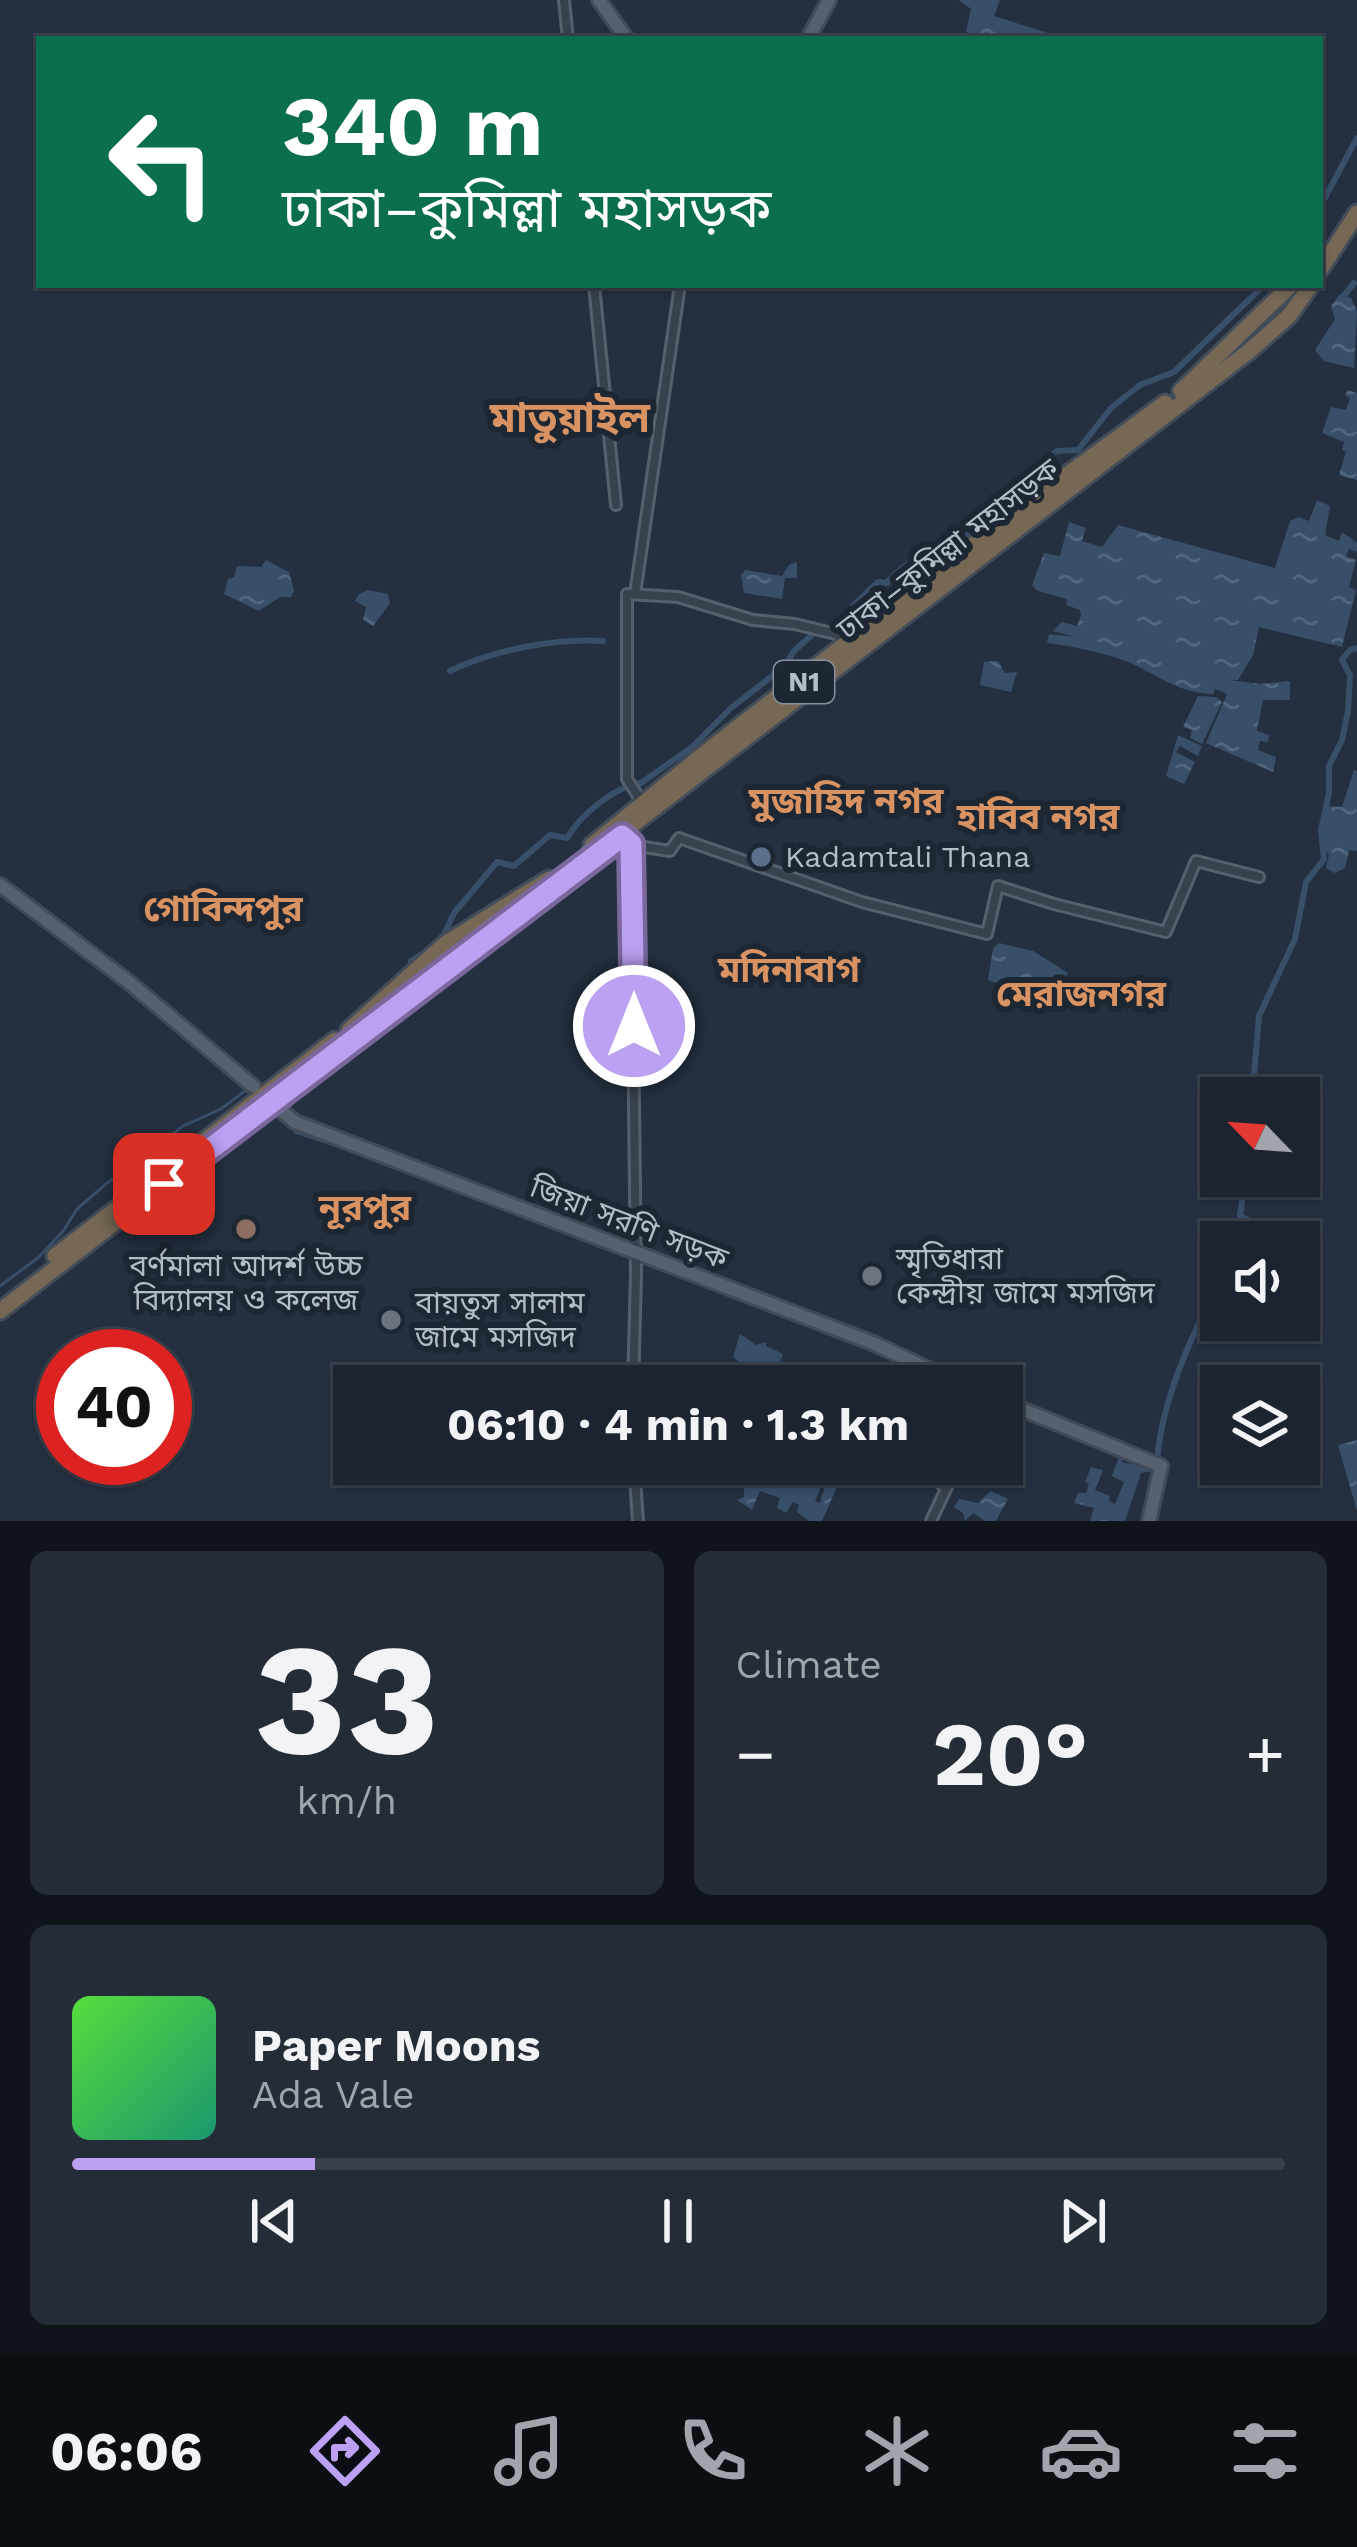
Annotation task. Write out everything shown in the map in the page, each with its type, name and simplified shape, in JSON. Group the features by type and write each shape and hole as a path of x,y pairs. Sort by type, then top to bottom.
{"highway":[{"path":"1323,249 1357,197"},
{"path":"1323,266 1357,212"},
{"path":"1287,288 1275,312 1288,316"},
{"name":"ঢাকা–কুমিল্লা মহাসড়ক","path":"0,1308 348,1031 446,943 550,878 1165,403 1287,288"},
{"name":"ঢাকা–কুমিল্লা মহাসড়ক","path":"0,1308 437,975 626,840 1251,350 1288,316 1309,288"},
{"path":"1240,332 1252,334 1251,350"},
{"path":"592,845 633,790 1165,403"},
{"path":"446,943 450,953 463,956"},
{"path":"429,958 439,964 437,975"},
{"path":"0,1308 288,1074 348,1031"}],"main road":[{"path":"599,0 625,36"},
{"path":"810,36 829,0"},
{"path":"0,885 146,996 254,1087"},
{"name":"জিয়া সরণি সড়ক","path":"277,1107 295,1123 921,1365"},
{"path":"1023,1409 1156,1464 1149,1521"}],"street":[{"path":"564,0 568,36"},
{"path":"594,288 616,505"},
{"path":"635,594 680,288"},
{"path":"633,790 628,594 693,600 753,620 848,637"},
{"path":"633,1365 626,840 670,851 679,838 862,902 987,934 998,886 1166,932 1196,861 1258,877"},
{"path":"635,1485 638,1521"},
{"path":"931,1521 947,1487 942,1485"}],"water":[{"path":"959,0 1000,0 994,16 1051,34 974,36 966,32 971,9"},
{"path":"1340,294 1351,298 1357,311 1354,368 1324,361 1315,350 1335,319 1331,306"},
{"path":"1348,390 1357,393 1357,480 1339,475 1344,442 1322,433 1331,407 1346,410"},
{"path":"1317,500 1330,506 1325,535 1339,541 1342,532 1357,543 1357,552 1349,549 1346,556 1356,560 1349,587 1356,590 1342,647 1259,627 1253,655 1238,680 1230,680 1290,681 1290,700 1263,700 1257,731 1269,735 1268,742 1260,741 1258,750 1276,757 1273,772 1206,743 1227,694 1215,689 1213,694 1188,690 1123,660 1047,643 1049,634 1075,637 1053,631 1062,622 1077,626 1081,615 1080,610 1066,605 1067,599 1032,585 1044,553 1060,556 1069,522 1086,528 1082,541 1102,547 1118,525 1275,568 1290,521 1299,517 1309,521"},
{"path":"266,560 289,572 291,597 280,597 259,611 224,594 237,566 261,567"},
{"path":"797,562 797,578 785,578 782,599 744,593 741,575 745,570 782,576"},
{"path":"368,590 388,594 390,603 373,626 363,620 366,607 355,601"},
{"path":"998,661 1005,673 1017,672 1011,692 980,685 984,662"},
{"path":"1198,696 1222,702 1202,744 1190,738 1192,730 1183,727"},
{"path":"1178,735 1202,746 1198,756 1180,746 1176,752 1195,762 1184,784 1166,776"},
{"path":"1354,770 1357,851 1349,850 1345,868 1335,873 1326,868 1325,819 1328,806 1342,807"},
{"path":"999,943 1033,951 1068,973 1064,980 1058,979 1056,998 1040,999 988,980 993,948"},
{"path":"740,1334 756,1345 766,1342 783,1354 780,1362 769,1365 738,1365 733,1357"},
{"path":"1357,1440 1357,1511 1338,1445"},
{"path":"1119,1457 1124,1463 1156,1467 1155,1471 1141,1473 1125,1521 1090,1521 1094,1508 1074,1503 1078,1493 1086,1493 1091,1467 1103,1470 1095,1490 1110,1496 1115,1504 1124,1482 1112,1476"},
{"path":"744,1485 816,1485 821,1487 815,1501 820,1503 825,1485 837,1487 822,1521 809,1521 793,1502 786,1513 777,1508 780,1498 760,1491 752,1510 737,1500 744,1497"},
{"path":"991,1491 1008,1499 996,1521 985,1521 973,1513 965,1521 954,1507 959,1499 978,1503"}],"waterway":[{"path":"610,26 617,36"},
{"path":"1323,201 1357,138"},
{"path":"1341,299 1354,283"},
{"path":"443,937 454,913 497,862 514,866 550,835 567,838 598,804 641,783 692,747 731,708 785,666 814,633 833,637 844,615 878,582 887,583 922,554 964,535 1057,451 1078,450 1111,408 1140,385 1174,372 1261,288"},
{"path":"450,671 525,647 603,641"},
{"path":"1254,1077 1259,1016 1295,939 1306,882 1324,859 1321,830 1329,766 1342,740 1348,711 1350,675 1342,660 1357,648"},
{"path":"411,961 428,950"},
{"path":"0,1286 39,1257 77,1209 106,1184 183,1126 221,1109 246,1090"},
{"path":"295,1132 362,1154"},
{"path":"368,1156 441,1184"},
{"path":"1243,1197 1240,1216 1250,1221"},
{"path":"752,1303 889,1357"},
{"path":"1157,1466 1163,1420 1200,1322"}],"place":[{"name":"Kadamtali Thana","path":"761,857"},
{"name":"বর্ণমালা আদর্শ উচ্চ বিদ্যালয় ও কলেজ","path":"246,1229"},
{"name":"স্মৃতিধারা কেন্দ্রীয় জামে মসজিদ","path":"872,1276"},
{"name":"বায়তুস সালাম জামে মসজিদ","path":"391,1320"}],"district":[{"name":"মাতুয়াইল","path":"570,417"},
{"name":"মুজাহিদ নগর","path":"846,800"},
{"name":"হাবিব নগর","path":"1038,816"},
{"name":"গোবিন্দপুর","path":"223,908"},
{"name":"মদিনাবাগ","path":"789,969"},
{"name":"মেরাজনগর","path":"1081,993"},
{"name":"নূরপুর","path":"365,1207"}],"route":[{"path":"164,1184 622,836 631,844 634,1026"}]}
